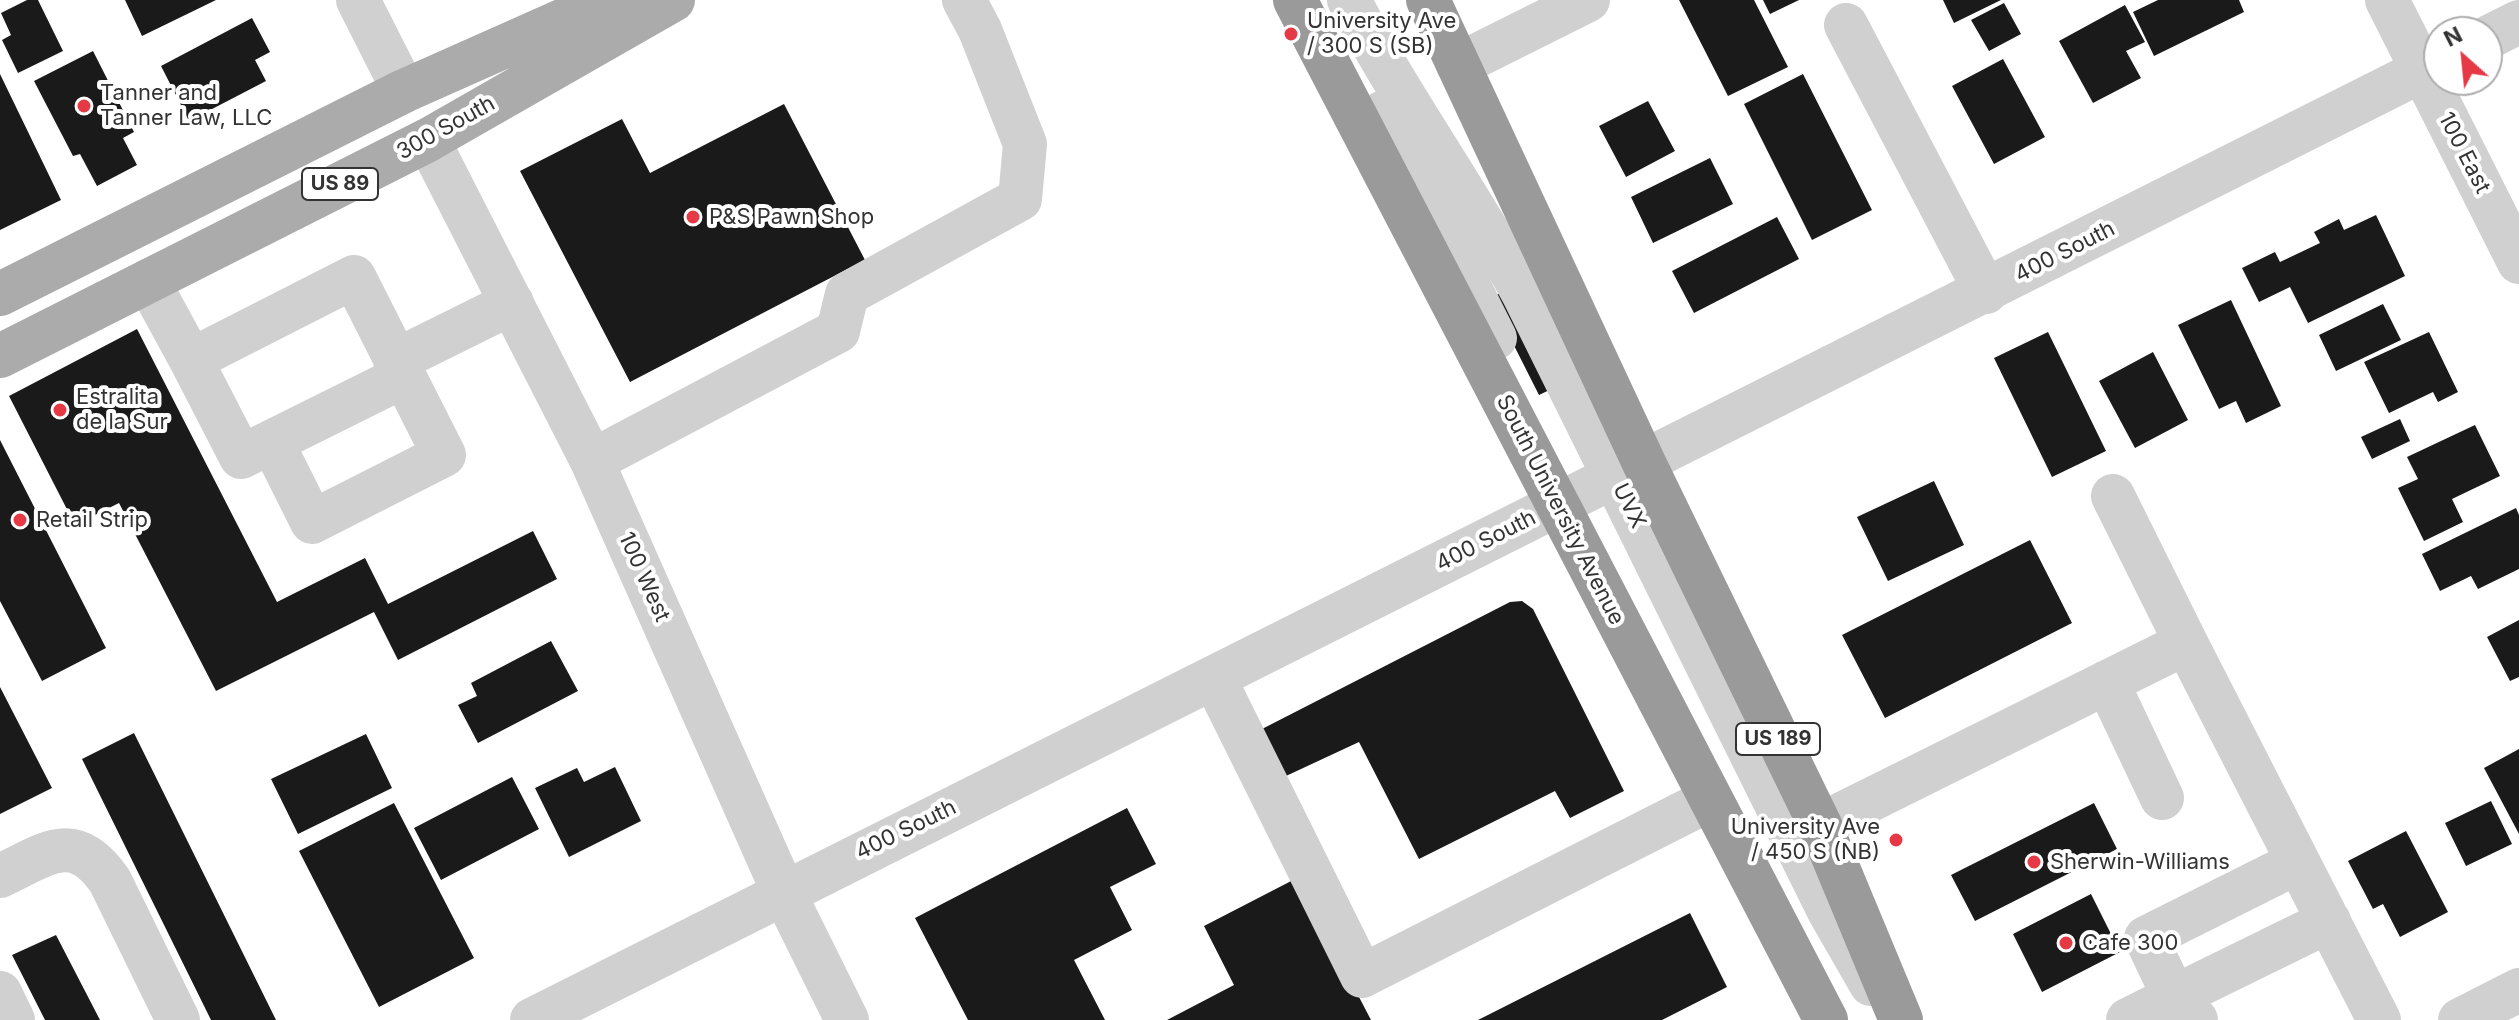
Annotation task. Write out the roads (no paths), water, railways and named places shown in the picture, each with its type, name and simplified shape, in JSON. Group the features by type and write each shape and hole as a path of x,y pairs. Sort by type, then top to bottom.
{"highway":[{"name":"South University Avenue","path":"1295,0 1566,501 1709,800 1826,1020"},
{"name":"US 189","path":"1428,0 1629,470 1820,825 1901,1020"}],"main road":[{"name":"300 South","path":"4,283 404,91 609,0"},
{"name":"300 South","path":"0,356 428,140 673,0"}],"street":[{"path":"358,0 404,91"},
{"path":"592,461 838,331 847,294 1020,199 1025,144 980,30 964,0"},
{"name":"UVX","path":"1326,0 1566,501 1772,869 1840,1020"},
{"name":"UVX","path":"1349,0 1399,93 1506,262 1629,470 1829,911 1893,1020"},
{"path":"1458,65 1588,0"},
{"name":"100 East","path":"2387,0 2423,55"},
{"path":"1846,25 1986,292"},
{"name":"400 South","path":"532,1020 783,891 2423,71"},
{"name":"100 East","path":"2444,96 2519,262"},
{"name":"100 West","path":"428,140 592,461 783,891 847,1020"},
{"path":"191,360 354,277 444,455 312,522 272,442"},
{"path":"148,281 241,457 512,303"},
{"path":"2113,496 2379,1020"},
{"path":"1820,825 2186,643"},
{"path":"1214,678 1362,976 1709,800"},
{"path":"2107,682 2162,798"},
{"path":"0,876 66,848 83,851 97,862 110,881 178,1020"},
{"path":"2185,1009 2146,938 2298,862"},
{"path":"2128,1020 2185,1009 2329,921"},
{"path":"2460,1020 2519,990"},
{"path":"0,993 13,1020"}],"place":[{"name":"University Ave / 300 S (SB)","path":"1291,34"},
{"name":"Tanner and Tanner Law, LLC","path":"84,106"},
{"name":"P&S Pawn Shop","path":"693,217"},
{"name":"Estralita de la Sur","path":"60,410"},
{"name":"Retail Strip","path":"20,520"},
{"name":"University Ave / 450 S (NB)","path":"1896,840"},
{"name":"Sherwin-Williams","path":"2034,862"},
{"name":"Cafe 300","path":"2066,943"}]}
